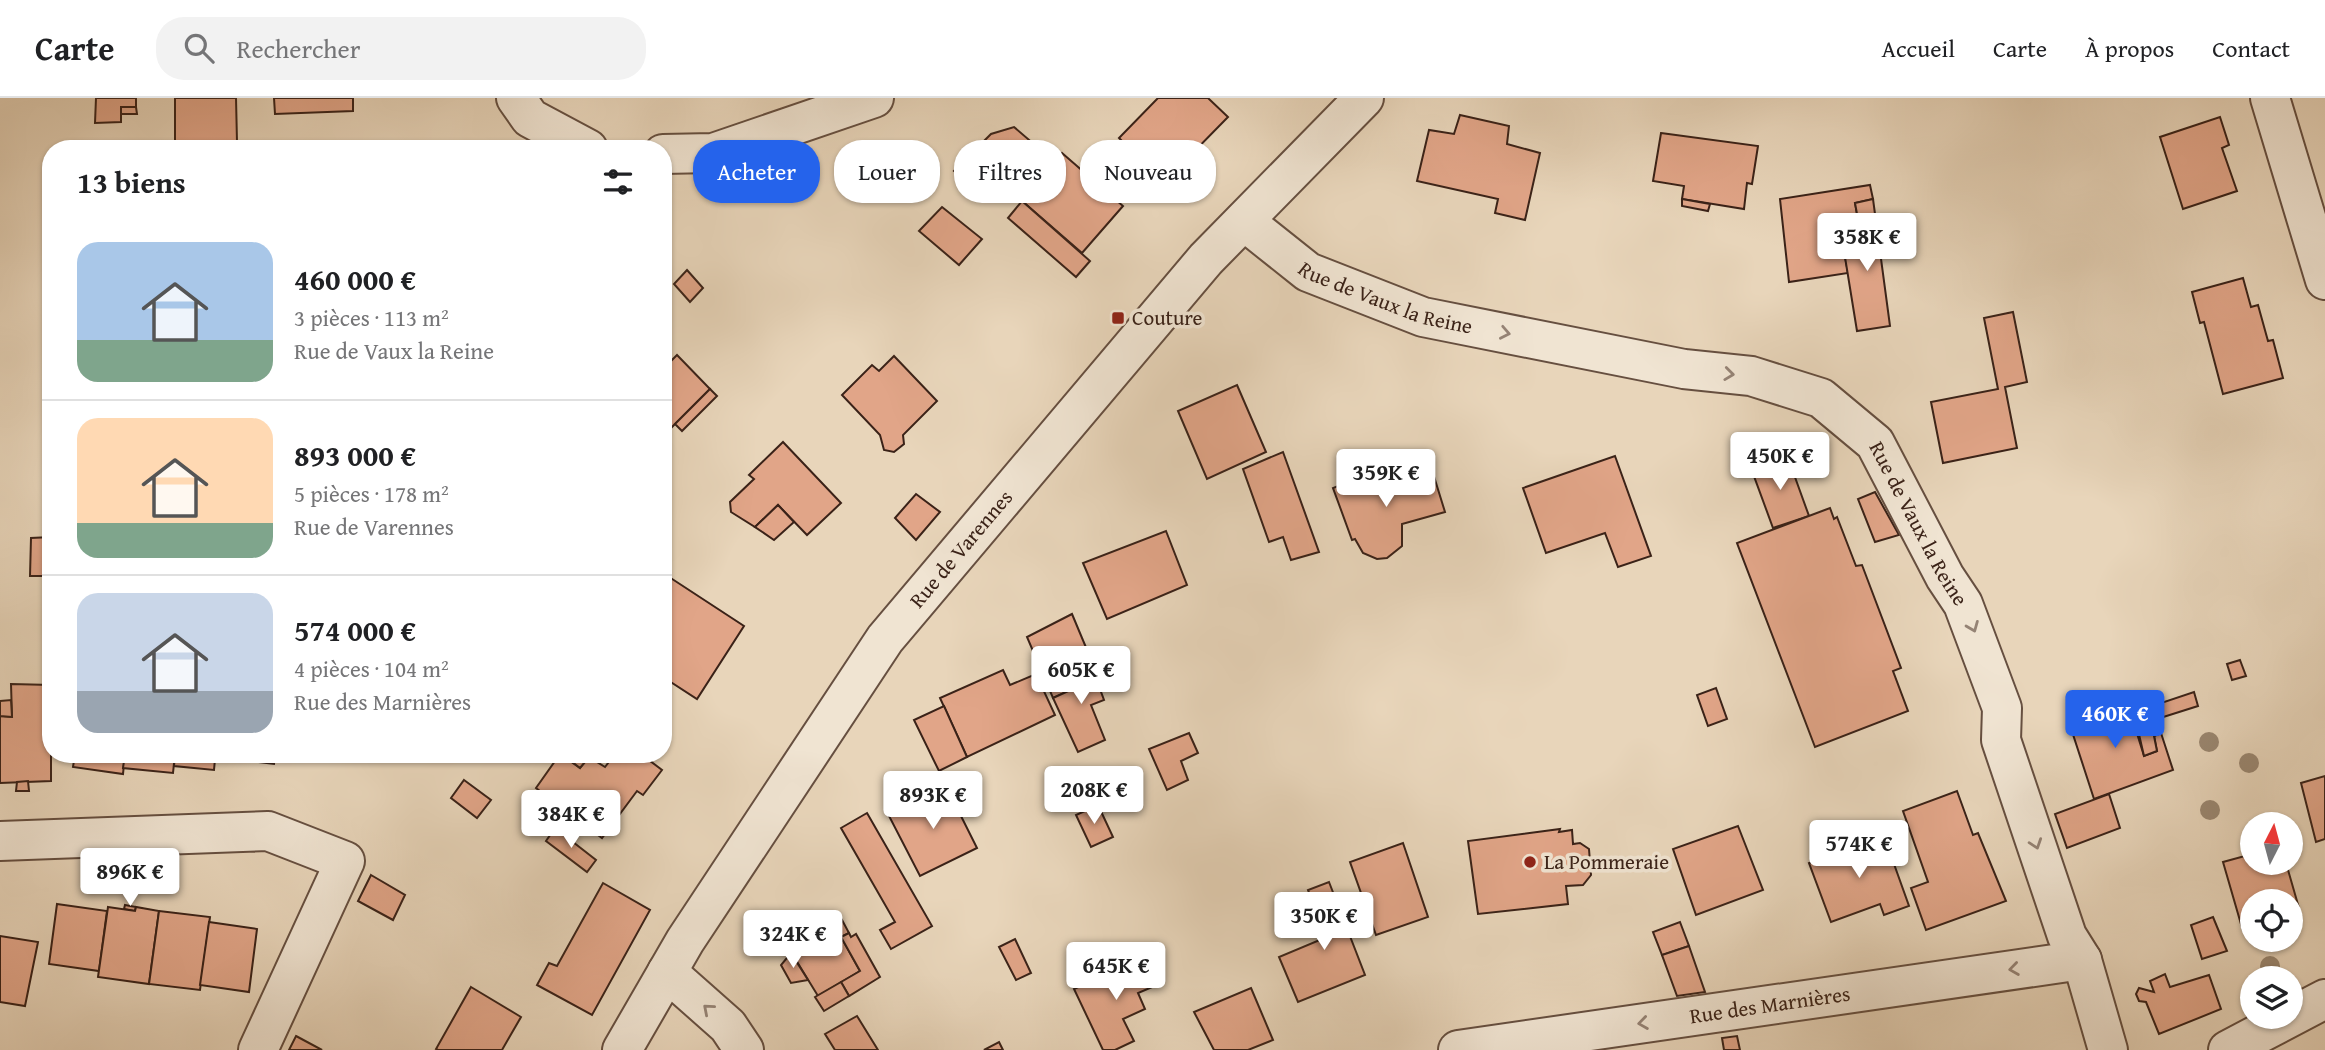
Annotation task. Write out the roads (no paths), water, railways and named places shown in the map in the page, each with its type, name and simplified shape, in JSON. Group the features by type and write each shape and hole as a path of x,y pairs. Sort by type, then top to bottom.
{"street":[{"path":"516,98 530,118 571,140"},
{"path":"672,154 713,153 874,98"},
{"name":"Rue de Varennes","path":"622,1050 667,972 885,639 1206,259 1364,98"},
{"path":"2270,98 2325,280"},
{"name":"Rue de Vaux la Reine","path":"1244,221 1308,272 1423,317 1684,369 1751,376 1821,398 1875,443 1945,577 1963,604 1976,635 2002,708 2001,740 2067,936 2081,960 2108,1050"},
{"path":"0,841 268,831 345,861 265,1038"},
{"name":"Rue des Marnières","path":"1458,1050 2081,960"},
{"path":"667,972 727,1026 744,1050"},
{"path":"2228,1050 2325,999"}],"place":[{"name":"Couture","path":"1118,318"},
{"name":"La Pommeraie","path":"1530,862"}]}
